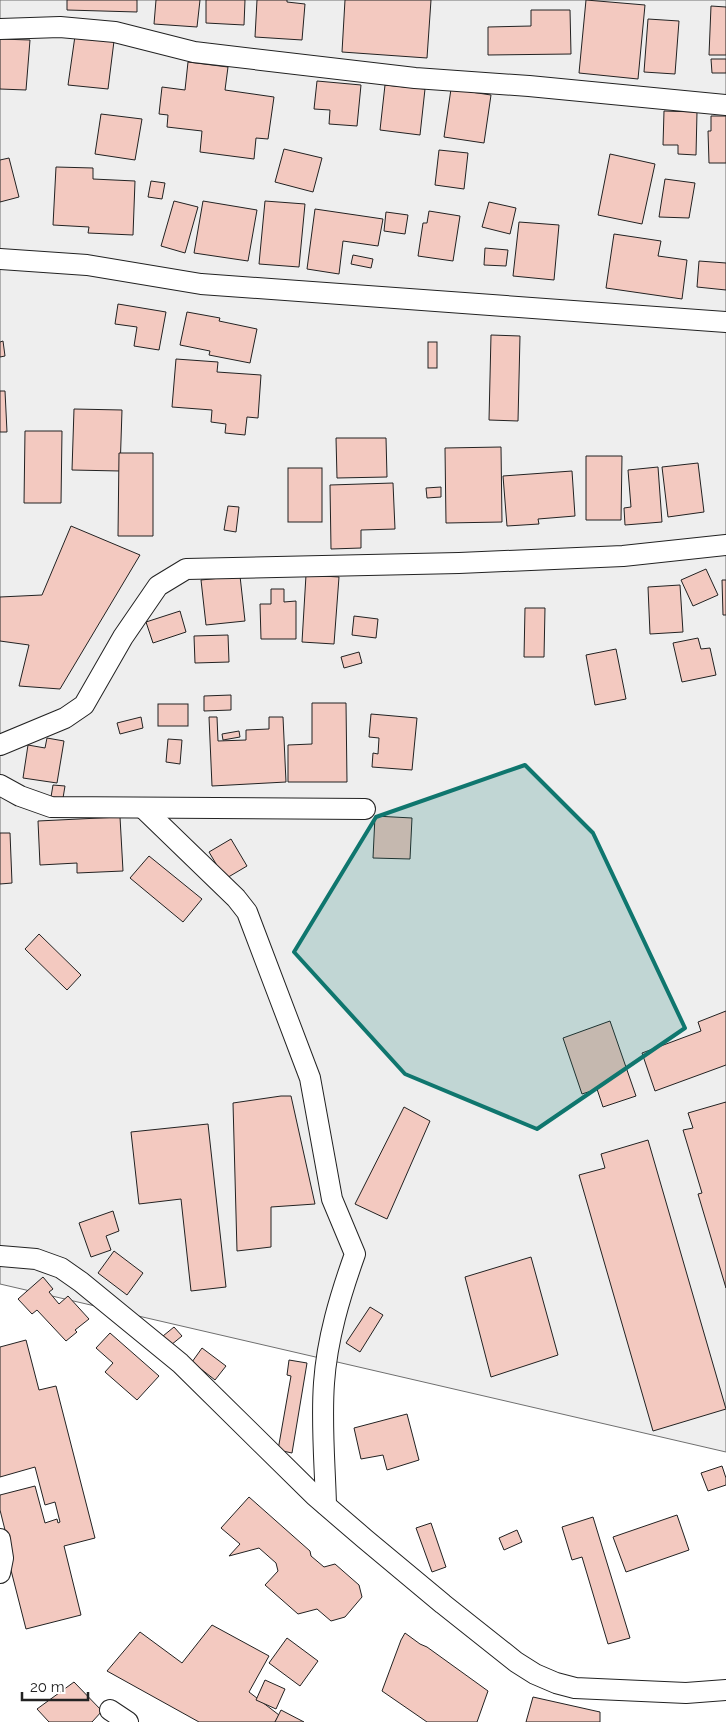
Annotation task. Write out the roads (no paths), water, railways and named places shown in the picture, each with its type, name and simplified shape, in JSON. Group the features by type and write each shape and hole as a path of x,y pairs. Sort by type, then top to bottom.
{"street":[{"path":"0,29 60,27 115,32 194,52 415,78 529,86 726,105"},
{"path":"0,259 87,265 202,284 726,322"},
{"path":"0,745 65,718 84,705 123,637 158,586 186,569 430,564 604,557 726,545"},
{"path":"0,785 20,796 50,807 365,809"},
{"path":"143,808 236,898 247,912 310,1078 332,1199 354,1254 333,1327 324,1383 326,1505"},
{"path":"0,1256 36,1259 61,1268 81,1282 180,1363 326,1505 443,1604 516,1662 535,1674 566,1686 594,1690 686,1693 726,1690"},
{"path":"0,1539 2,1558 0,1573"},
{"path":"110,1710 128,1722"}]}
